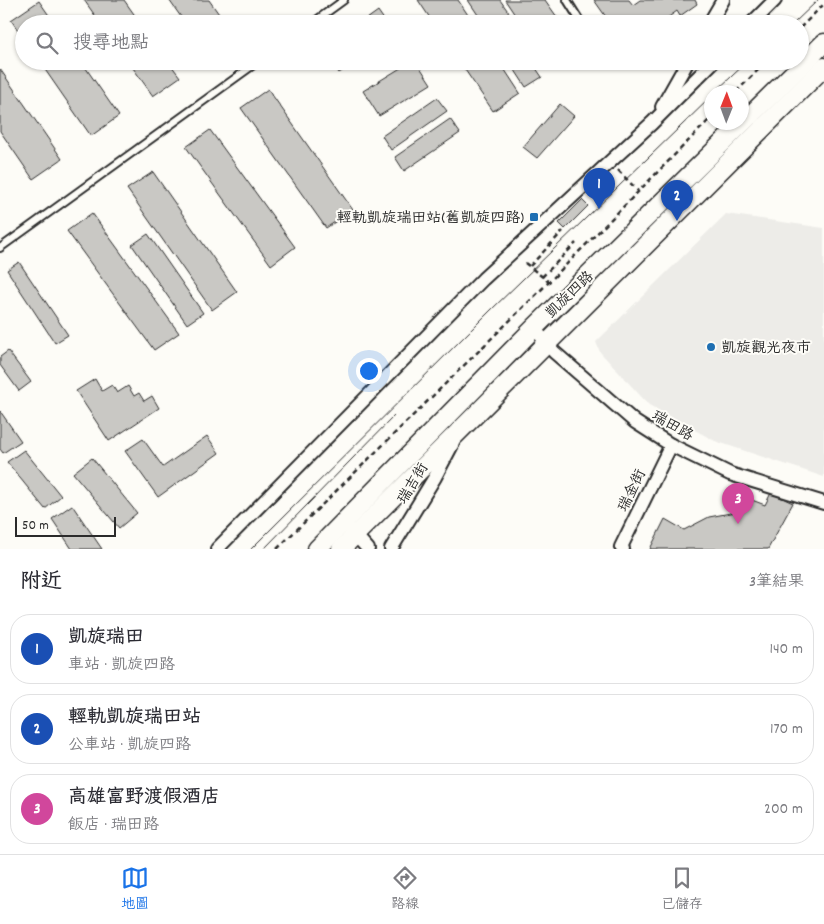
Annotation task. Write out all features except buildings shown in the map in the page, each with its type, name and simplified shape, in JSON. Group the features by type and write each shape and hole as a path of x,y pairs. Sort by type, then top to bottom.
{"street":[{"path":"714,15 723,0"},
{"path":"760,15 775,0"},
{"name":"凱旋四路","path":"809,58 824,43"},
{"name":"凱旋四路","path":"318,549 349,528 458,432 824,67"},
{"path":"652,123 683,70"},
{"path":"217,549 483,279 652,123 705,70"},
{"name":"凱旋四路","path":"341,549 349,528 534,328 797,70"},
{"name":"瑞田路","path":"534,328 546,344 635,422 671,445 730,474 824,503"},
{"name":"瑞吉街","path":"391,549 436,477 458,432"},
{"name":"瑞金街","path":"623,549 621,547 671,445"},
{"path":"349,528 368,549"}],"lane":[{"path":"323,15 344,0"},
{"path":"567,0 576,15"},
{"path":"0,248 247,70"}],"path":[{"path":"809,19 824,4"},
{"path":"743,85 758,70"},
{"path":"277,549 549,282 704,125"},
{"path":"610,162 638,191"},
{"path":"617,178 622,174"},
{"path":"629,190 633,186"},
{"path":"530,266 563,231"},
{"path":"542,277 576,242"},
{"path":"525,263 549,282"}],"shaded area":[{"name":"凱旋觀光夜市","path":"726,214 824,228 824,477 715,441 649,405 600,352 596,342"}],"tram line":[{"path":"802,15 818,0"},
{"path":"722,85 738,70"},
{"path":"251,549 491,310 704,104"},
{"path":"264,549 395,415"}],"place":[{"name":"凱旋瑞田","path":"599,209"},
{"name":"輕軌凱旋瑞田站(舊凱旋四路)","path":"534,217"},
{"name":"輕軌凱旋瑞田站","path":"677,221"},
{"name":"凱旋觀光夜市","path":"711,347"},
{"name":"高雄富野渡假酒店","path":"738,524"}]}
